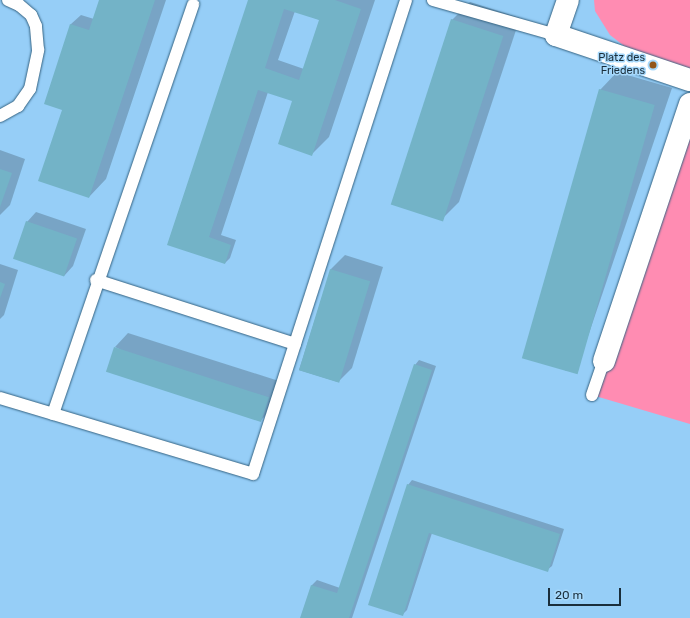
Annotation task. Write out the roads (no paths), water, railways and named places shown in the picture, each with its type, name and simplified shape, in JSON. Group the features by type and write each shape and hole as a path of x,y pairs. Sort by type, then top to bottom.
{"street":[{"path":"568,0 556,35 690,80"},
{"path":"604,361 690,104"}],"lane":[{"path":"0,116 18,106 25,98 35,76 38,50 36,26 31,15 19,5 8,0"},
{"path":"0,398 253,474 406,0"},
{"path":"433,0 556,35"},
{"path":"53,414 96,280 194,4"},
{"path":"96,280 295,344"},
{"path":"592,395 604,361"}],"place":[{"name":"Platz des Friedens","path":"653,65"}]}
